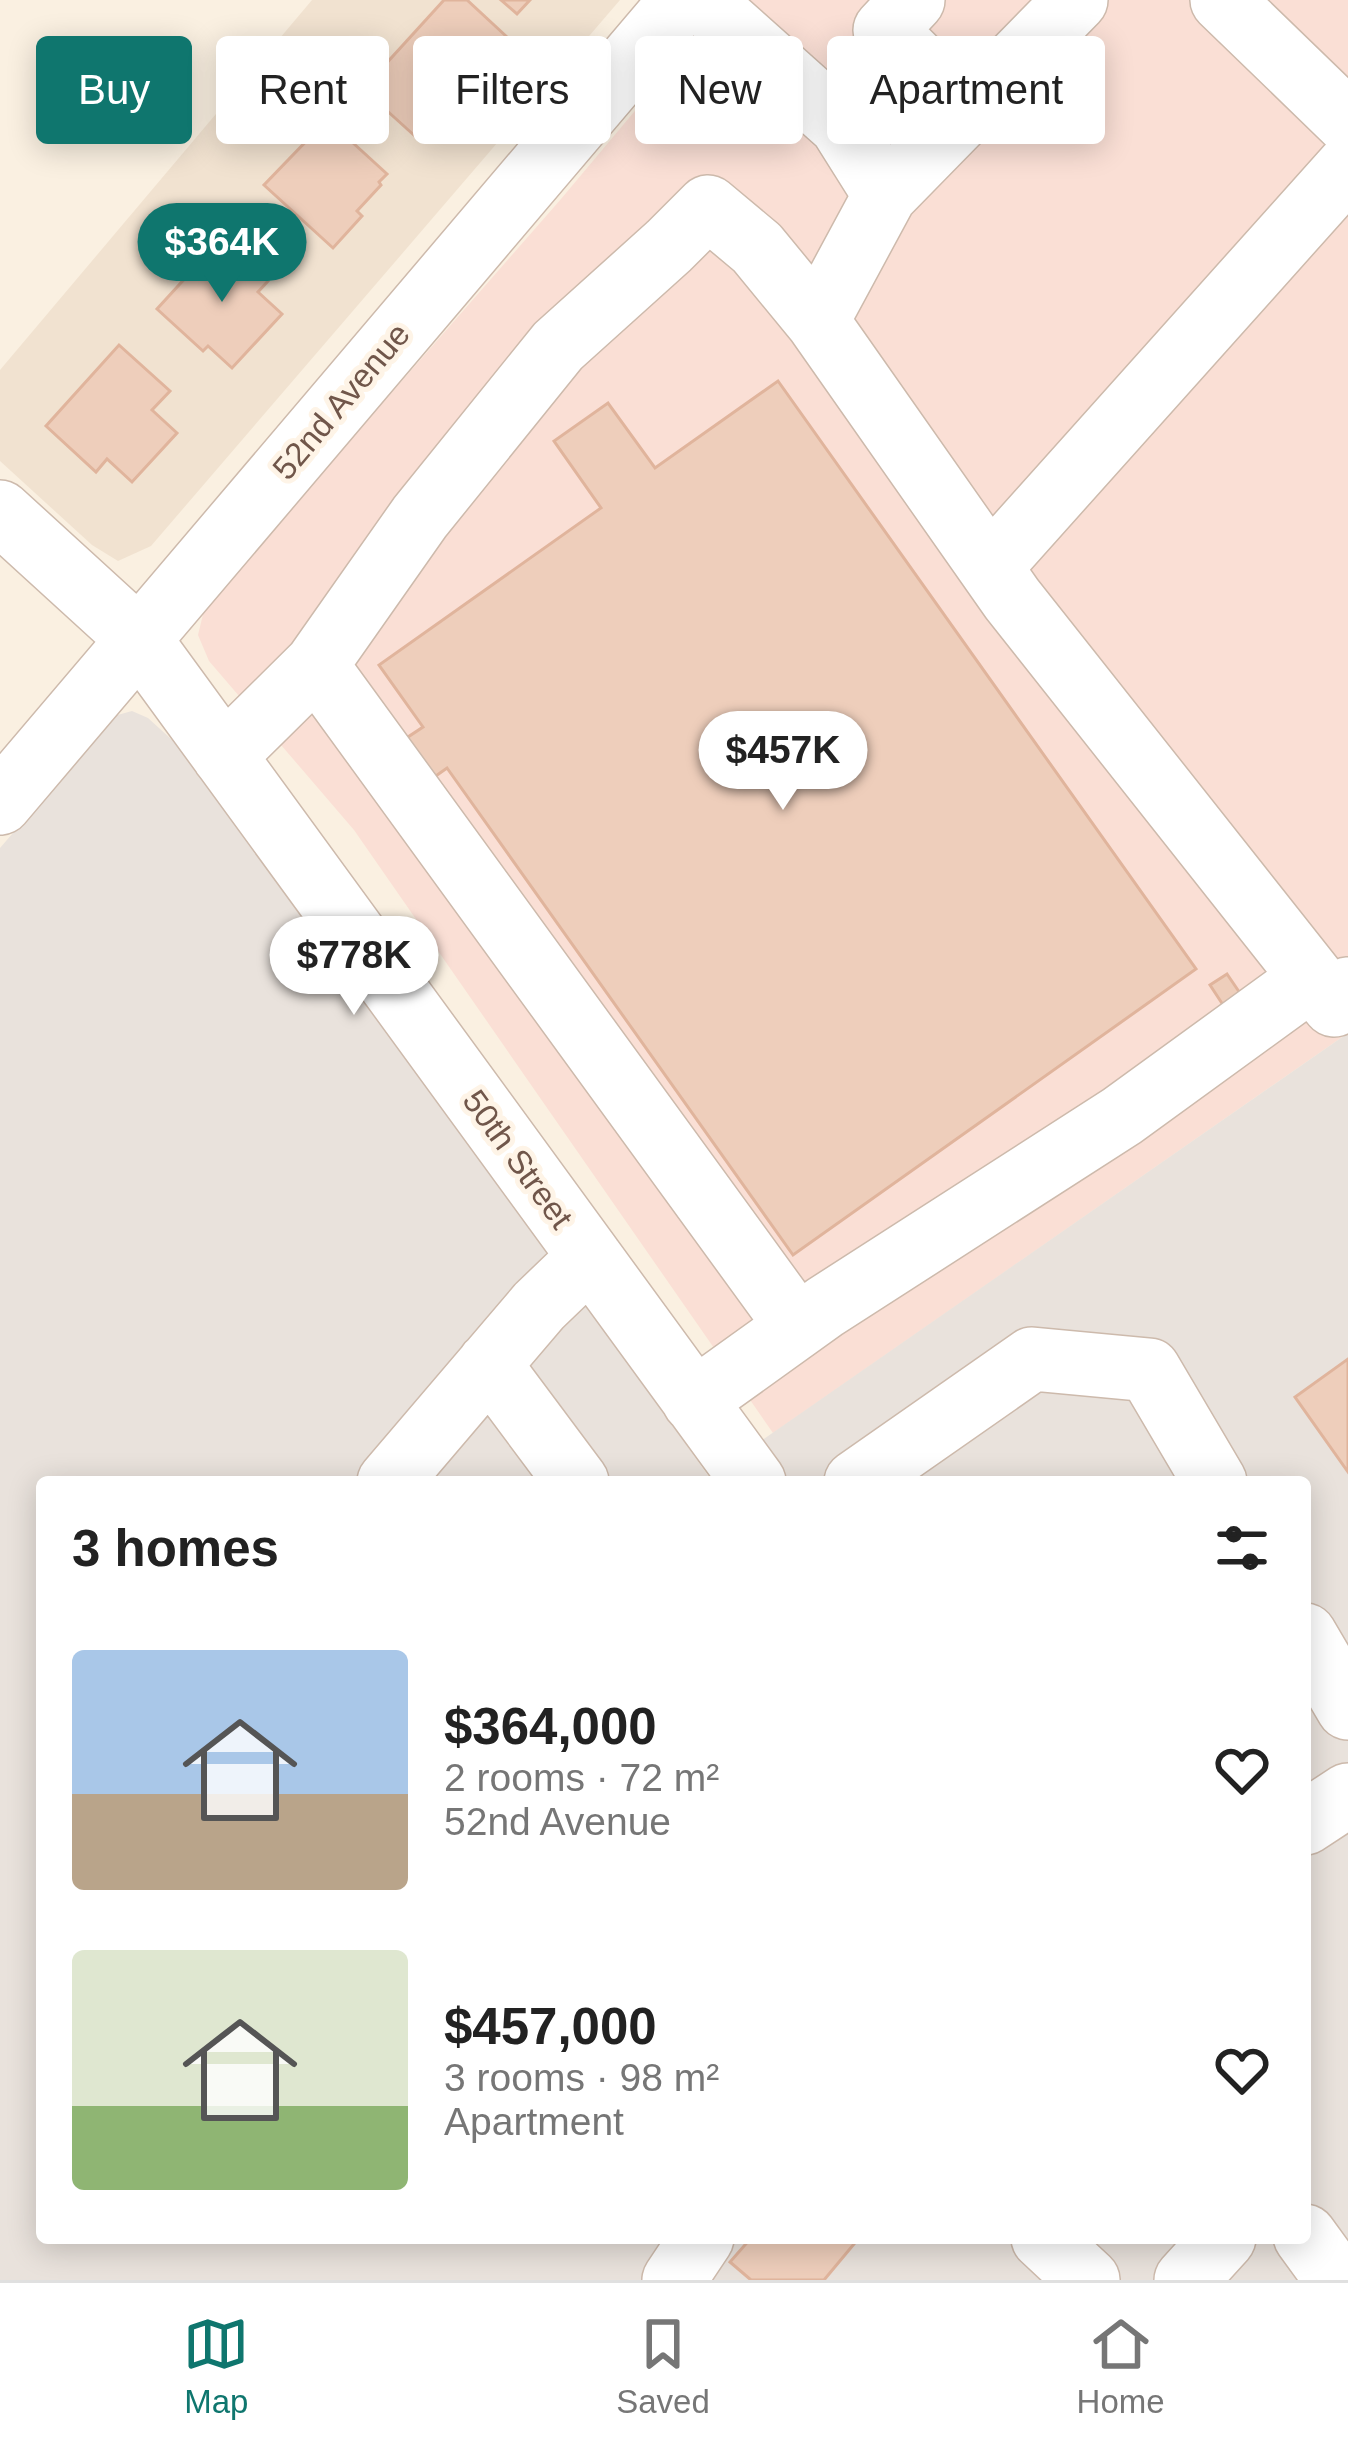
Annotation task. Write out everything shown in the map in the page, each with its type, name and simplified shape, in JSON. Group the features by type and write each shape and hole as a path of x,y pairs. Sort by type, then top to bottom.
{"street":[{"name":"52nd Avenue","path":"0,802 682,0"},
{"path":"701,0 841,125 886,196"},
{"path":"890,36 885,31 913,0"},
{"path":"1041,36 1076,0"},
{"path":"1222,0 1348,122"},
{"path":"817,322 886,196 937,144"},
{"path":"990,567 1348,167"},
{"path":"224,756 316,665 420,517 558,346 708,207 758,248 817,322 1024,614 1330,984 797,1326 694,1401"},
{"name":"50th Street","path":"0,512 139,639 750,1476"},
{"path":"316,665 797,1326"},
{"path":"394,1476 539,1306 590,1257"},
{"path":"865,1476 1032,1359 1149,1370 1211,1476"},
{"path":"489,1364 573,1476"},
{"path":"1311,1645 1348,1708"},
{"path":"1311,1819 1348,1795"},
{"path":"674,2280 698,2244"},
{"path":"1049,2244 1088,2280"},
{"path":"1186,2280 1219,2244"},
{"path":"1311,2244 1337,2280"}],"shaded area":[{"path":"312,0 620,0 589,36 413,36 413,144 496,144 151,546 118,561 92,545 0,461 0,370 216,114 216,144 389,144 389,36 282,36"},
{"path":"728,0 1348,0 1348,1033 773,1433 354,830 209,661 198,635 205,606 611,144 635,111 635,144 803,144 803,36 698,36"},
{"path":"132,711 148,718 192,758 306,907 708,1476 36,1476 36,2244 1311,2244 1311,1476 710,1476 1348,1033 1348,2280 0,2280 0,848 114,716"}],"building":[{"path":"444,0 467,0 506,36 413,36 413,134 389,113 389,60"},
{"path":"501,0 530,0 517,14"},
{"path":"304,144 354,144 387,174 357,211 362,216 333,248 264,185"},
{"path":"222,238 268,281 258,292 282,314 232,368 208,346 203,351 157,309"},
{"path":"119,345 170,391 152,410 177,433 132,482 107,459 96,472 46,426"},
{"path":"778,381 1196,969 793,1255 447,768 433,778 405,739 423,727 379,665 601,508 554,441 608,403 655,468"},
{"path":"1227,974 1244,999 1227,1011 1210,985"},
{"path":"1348,1359 1348,1472 1295,1397"},
{"path":"746,2244 854,2244 824,2280 751,2280 730,2262"}]}
